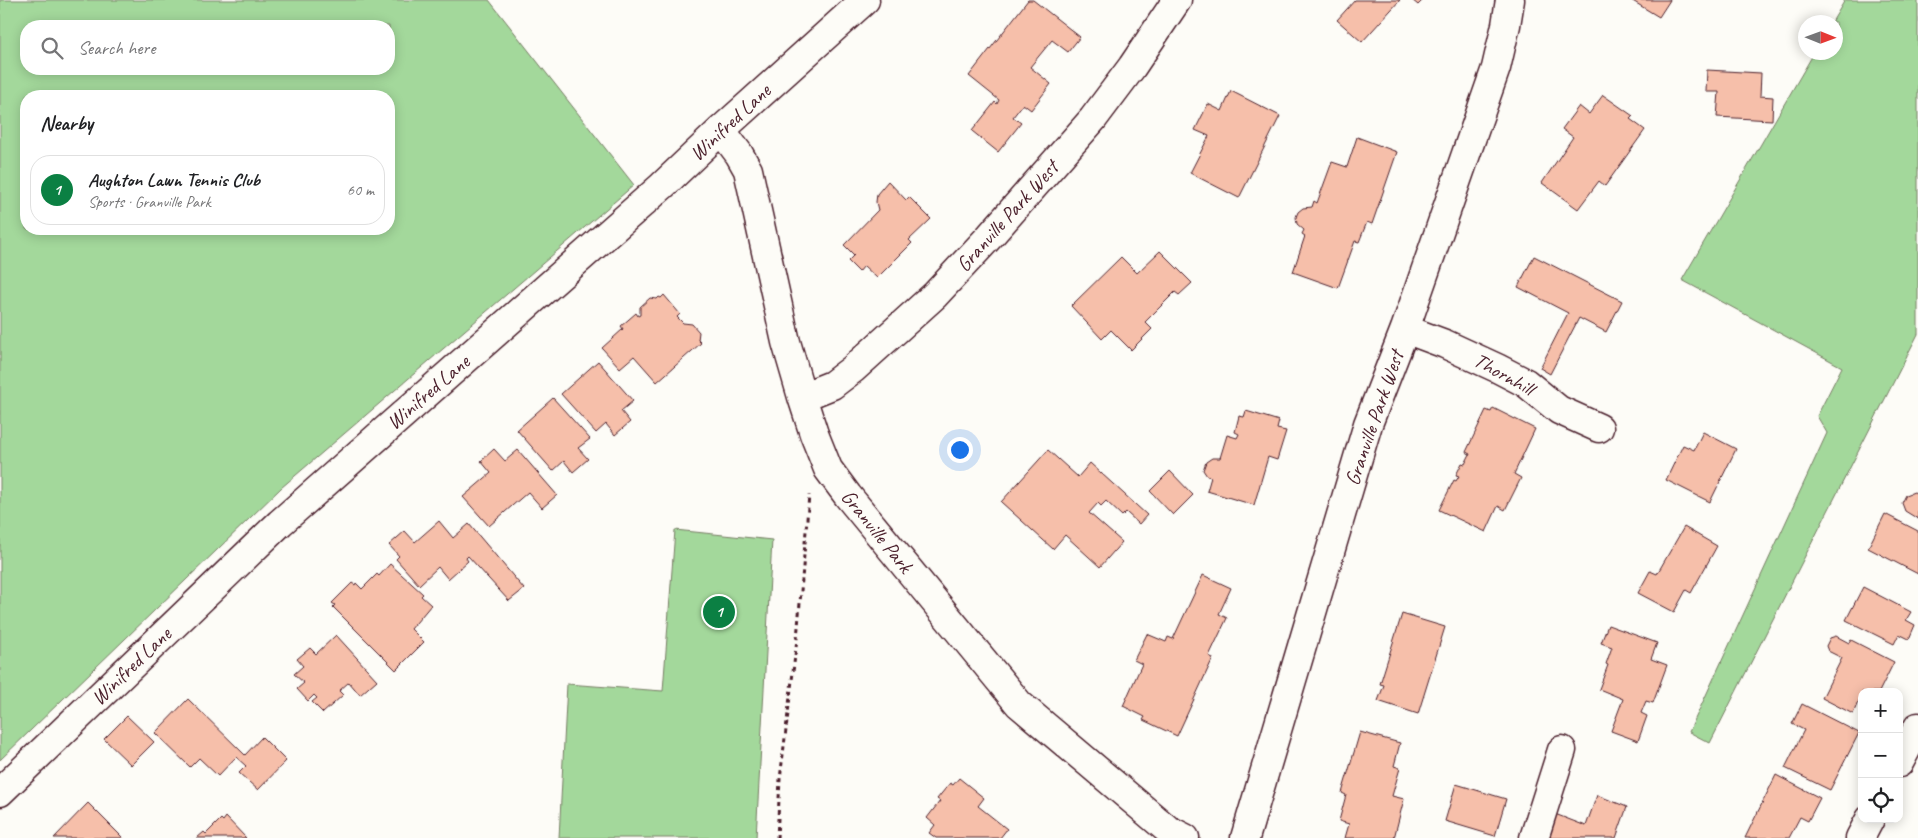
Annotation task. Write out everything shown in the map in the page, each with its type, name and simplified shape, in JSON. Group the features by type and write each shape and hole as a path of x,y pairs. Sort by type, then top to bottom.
{"street":[{"name":"Winifred Lane","path":"0,792 280,523 662,186 720,130 864,0"},
{"name":"Granville Park West","path":"802,397 832,385 853,369 935,295 990,236 1093,119 1132,67 1177,0"},
{"name":"Granville Park West","path":"1245,838 1368,424 1405,329 1496,68 1510,0"},
{"name":"Granville Park","path":"720,130 739,154 748,170 786,342 814,434 828,469 1019,704 1167,829 1186,838"},
{"name":"Thornhill","path":"1405,329 1446,344 1497,368 1526,383 1558,410 1599,428"},
{"path":"1903,755 1918,727"},
{"path":"1534,838 1562,750"},
{"path":"1860,838 1868,823"}],"path":[{"path":"777,838 780,779 797,639 809,492"}],"green space":[{"path":"0,0 489,0 634,185 281,488 0,760"},
{"path":"1845,0 1918,0 1918,334 1710,743 1689,732 1827,433 1817,416 1842,367 1682,280 1810,60 1843,60 1843,15 1836,15"},
{"path":"675,530 772,540 756,838 559,838 567,684 663,691"}],"building":[{"path":"1028,0 1033,0 1080,37 1068,52 1052,40 1030,67 1051,84 1031,110 1023,104 1013,117 1021,123 998,152 972,131 995,102 997,104 999,100 969,76"},
{"path":"1355,0 1400,0 1362,42 1337,20"},
{"path":"1412,0 1423,0 1418,5"},
{"path":"1631,0 1670,0 1659,17"},
{"path":"1707,70 1761,73 1760,96 1773,97 1772,120 1717,117 1719,92 1706,92"},
{"path":"1231,91 1280,116 1239,198 1190,173 1209,136 1195,130 1208,104 1222,111"},
{"path":"1603,95 1633,116 1630,119 1645,130 1605,186 1599,181 1578,209 1542,183 1573,137 1562,129 1579,106 1589,114"},
{"path":"1357,137 1397,152 1372,224 1367,222 1359,242 1355,241 1338,288 1293,272 1305,236 1302,234 1304,230 1297,224 1296,217 1303,208 1312,207 1314,201 1317,203 1332,162 1347,167"},
{"path":"888,181 906,200 909,197 931,219 909,240 912,243 877,278 864,266 859,272 848,261 854,255 844,245 878,210 877,194"},
{"path":"1160,251 1192,283 1179,295 1175,292 1145,322 1152,329 1131,350 1111,330 1102,339 1071,306 1121,257 1137,273"},
{"path":"1534,256 1622,301 1606,332 1579,318 1550,374 1540,368 1568,313 1518,287"},
{"path":"664,295 680,314 677,317 683,323 692,324 699,332 698,340 701,343 657,382 634,356 620,368 602,348 623,329 621,326 636,313 638,316 640,315 640,307 650,298 657,299"},
{"path":"598,361 633,401 621,411 630,422 615,435 606,424 596,433 561,394"},
{"path":"553,398 590,439 578,448 588,459 573,472 564,461 553,471 517,430"},
{"path":"1493,408 1535,429 1514,474 1521,478 1505,510 1498,506 1486,532 1439,510 1454,480 1456,481 1459,476 1456,475 1462,463 1465,464 1470,454 1466,452 1486,410 1491,412"},
{"path":"1246,411 1279,421 1277,429 1286,431 1277,460 1268,457 1254,505 1207,491 1211,477 1207,476 1203,470 1206,462 1212,458 1220,458 1227,435 1237,438 1239,434 1235,432 1239,416 1244,417"},
{"path":"1703,432 1736,449 1710,502 1666,480 1683,445 1694,450"},
{"path":"494,449 505,461 518,450 557,495 542,508 528,492 489,526 463,497 491,473 481,461"},
{"path":"1048,450 1078,477 1090,463 1147,515 1139,524 1126,512 1122,516 1106,501 1101,506 1098,503 1089,513 1122,542 1100,567 1065,535 1053,549 1001,502"},
{"path":"1170,471 1193,495 1173,515 1150,491"},
{"path":"1914,492 1918,494 1918,519 1905,511 1902,503 1906,495"},
{"path":"1885,514 1918,531 1918,574 1868,548"},
{"path":"439,521 453,538 469,524 524,589 509,601 468,556 466,558 468,561 448,579 438,567 419,585 396,559 399,556 389,545 405,531 415,542"},
{"path":"1684,527 1717,546 1691,593 1686,590 1674,612 1638,593 1650,571 1657,574"},
{"path":"390,564 423,594 421,596 431,605 411,629 424,642 396,670 333,607 335,605 332,603 352,583 355,585 356,583 362,589 377,574 379,576"},
{"path":"1203,575 1231,588 1219,614 1227,618 1209,656 1213,658 1177,736 1143,720 1145,717 1123,706 1142,664 1134,660 1147,634 1166,642 1168,637 1173,639"},
{"path":"1863,587 1911,612 1906,620 1915,625 1909,639 1899,634 1894,644 1846,620"},
{"path":"1402,614 1445,627 1418,714 1378,701 1384,685 1380,684"},
{"path":"1608,625 1657,643 1651,659 1667,665 1653,703 1646,701 1641,713 1647,716 1638,741 1611,731 1623,699 1599,689 1608,665 1606,664 1612,647 1601,643"},
{"path":"336,635 377,680 360,695 349,682 339,691 343,695 323,713 312,702 317,698 314,695 308,701 297,689 304,683 294,674 303,666 297,659 310,648 316,654"},
{"path":"1836,636 1849,643 1851,640 1894,662 1881,688 1858,688 1858,702 1853,714 1822,698 1842,658 1828,651 1826,646 1830,638"},
{"path":"188,699 245,755 262,737 286,761 258,790 239,773 246,766 236,757 218,776 199,758 190,767 155,733"},
{"path":"1802,704 1858,732 1830,790 1785,768 1804,730 1792,724"},
{"path":"127,716 154,742 131,765 104,739"},
{"path":"1360,732 1400,743 1394,766 1400,768 1392,796 1404,799 1394,838 1345,838 1349,824 1339,821 1346,795 1342,793"},
{"path":"1776,775 1820,798 1808,821 1800,817 1789,838 1745,838"},
{"path":"959,778 984,798 978,806 1007,829 1000,838 936,838 929,833 935,825 927,818 940,801 937,799 950,783 953,785"},
{"path":"1456,784 1506,799 1495,836 1445,821"},
{"path":"1597,795 1627,807 1616,838 1546,838 1555,814 1586,826"},
{"path":"88,803 123,838 54,838"},
{"path":"226,817 246,838 197,838 204,832 206,834 221,819 223,821"}],"place":[{"name":"Aughton Lawn Tennis Club","path":"719,612"}]}
